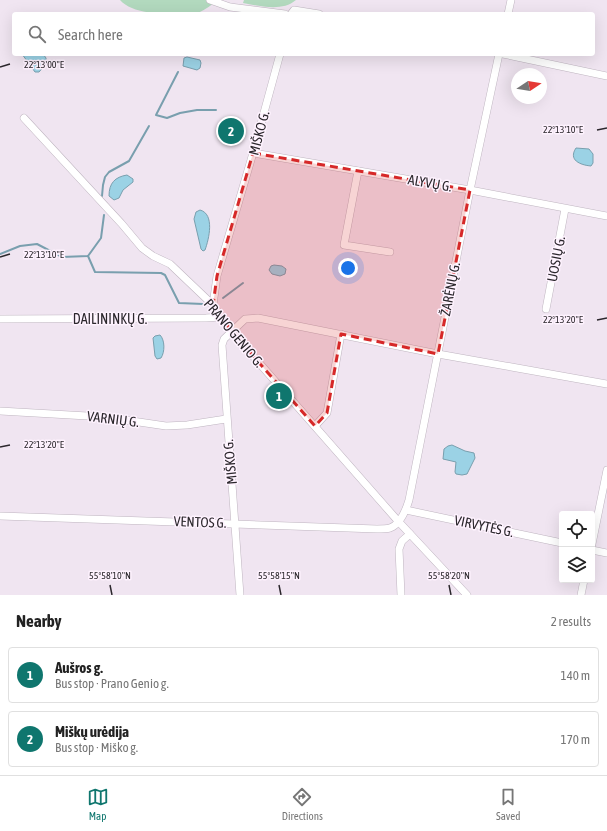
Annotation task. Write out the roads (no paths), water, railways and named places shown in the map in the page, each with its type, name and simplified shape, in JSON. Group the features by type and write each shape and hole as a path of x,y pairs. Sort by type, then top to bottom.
{"street":[{"path":"210,0 230,7 269,12"},
{"path":"508,12 511,0"},
{"name":"MIŠKO G.","path":"213,305 217,276 279,56"},
{"name":"ŽARĖNŲ G.","path":"398,521 406,510 470,190 499,56"},
{"path":"512,56 607,76"},
{"name":"PRANO GENIO G.","path":"24,118 121,223 142,248 153,256 170,264 213,305 231,331 398,521 466,595"},
{"name":"ALYVŲ G.","path":"253,153 470,190 607,216"},
{"path":"358,171 344,245 390,252"},
{"name":"UOSIŲ G.","path":"546,309 566,209"},
{"name":"DAILININKŲ G.","path":"0,319 221,317"},
{"path":"231,331 245,319 251,318 341,334 438,354 607,384"},
{"name":"MIŠKO G.","path":"231,331 224,339 222,345 226,419 240,595"},
{"path":"315,426 327,413 341,334"},
{"name":"VARNIŲ G.","path":"0,411 106,417 166,426 187,425 226,419"},
{"path":"595,529 607,470"},
{"name":"VIRVYTĖS G.","path":"406,510 559,542"},
{"name":"VENTOS G.","path":"0,516 377,529 390,528 398,521"},
{"path":"401,595 400,549 402,541 410,534"},
{"path":"595,551 607,553"},
{"path":"581,595 583,583"}],"water":[{"path":"23,56 44,56 46,58 46,64 39,72 35,72"},
{"path":"187,57 200,60 200,68 197,70 183,66 184,58"},
{"path":"576,148 589,149 593,154 593,163 591,166 579,163 574,159 573,156"},
{"path":"127,175 133,179 133,182 123,190 119,198 114,200 109,196 109,191 112,184 119,177"},
{"path":"200,210 205,212 208,216 210,227 208,240 205,250 203,251 201,249 194,219 196,212"},
{"path":"271,266 282,266 286,269 285,274 280,276 272,274 269,270"},
{"path":"160,335 164,343 164,349 161,358 157,359 155,356 153,338"},
{"path":"452,445 474,453 475,458 467,474 456,474 456,462 443,459 444,449"}],"waterway":[{"path":"178,72 156,115 167,118 180,113 197,110 216,110"},
{"path":"102,196 105,177 109,172 129,161 149,126"},
{"path":"0,254 20,246 37,244 62,257 88,256 101,238 104,215"},
{"path":"88,256 95,272 161,273 165,275 179,303 203,304"},
{"path":"223,298 243,283"}],"place":[{"name":"Miškų urėdija","path":"231,131"},
{"name":"Aušros g.","path":"279,396"}]}
